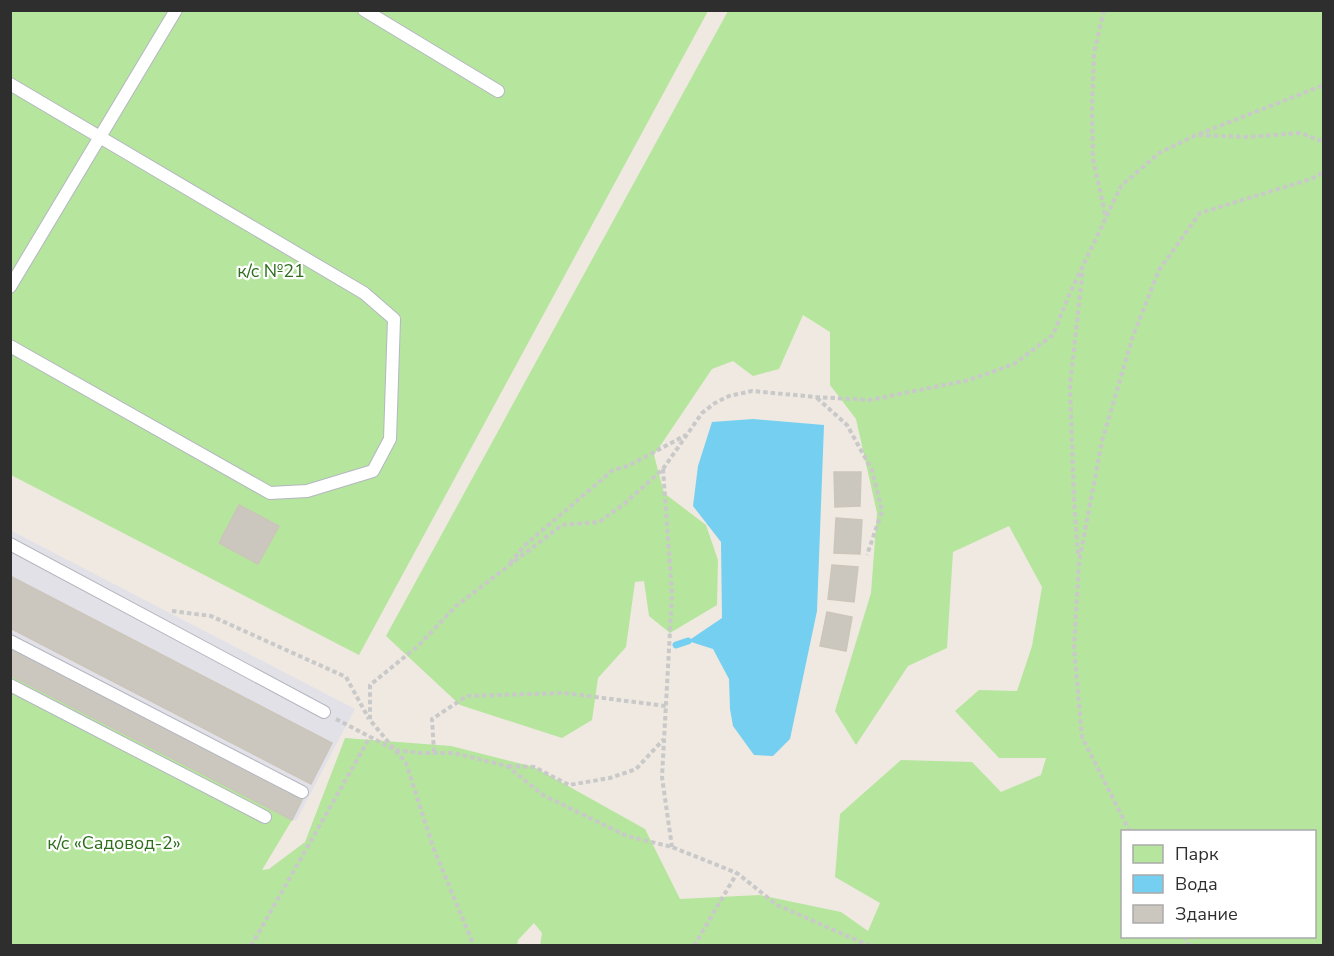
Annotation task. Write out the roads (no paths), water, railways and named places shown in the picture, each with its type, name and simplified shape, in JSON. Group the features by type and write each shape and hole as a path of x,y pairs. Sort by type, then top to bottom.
{"lane":[{"path":"10,287 176,10"},
{"path":"364,10 498,91"},
{"path":"10,84 364,293 394,319 390,439 373,471 307,491 270,493 10,346"},
{"path":"10,544 324,712"},
{"path":"10,641 302,792"},
{"path":"10,685 265,817"}],"water":[{"path":"753,419 824,425 817,611 790,739 773,756 754,755 733,726 729,679 713,649 688,641 722,618 721,542 693,506 698,466 712,422"}],"waterway":[{"path":"676,645 688,641"}],"park label":[{"name":"к/с №21","path":"271,271"},
{"name":"к/с «Садовод-2»","path":"114,843"}]}
